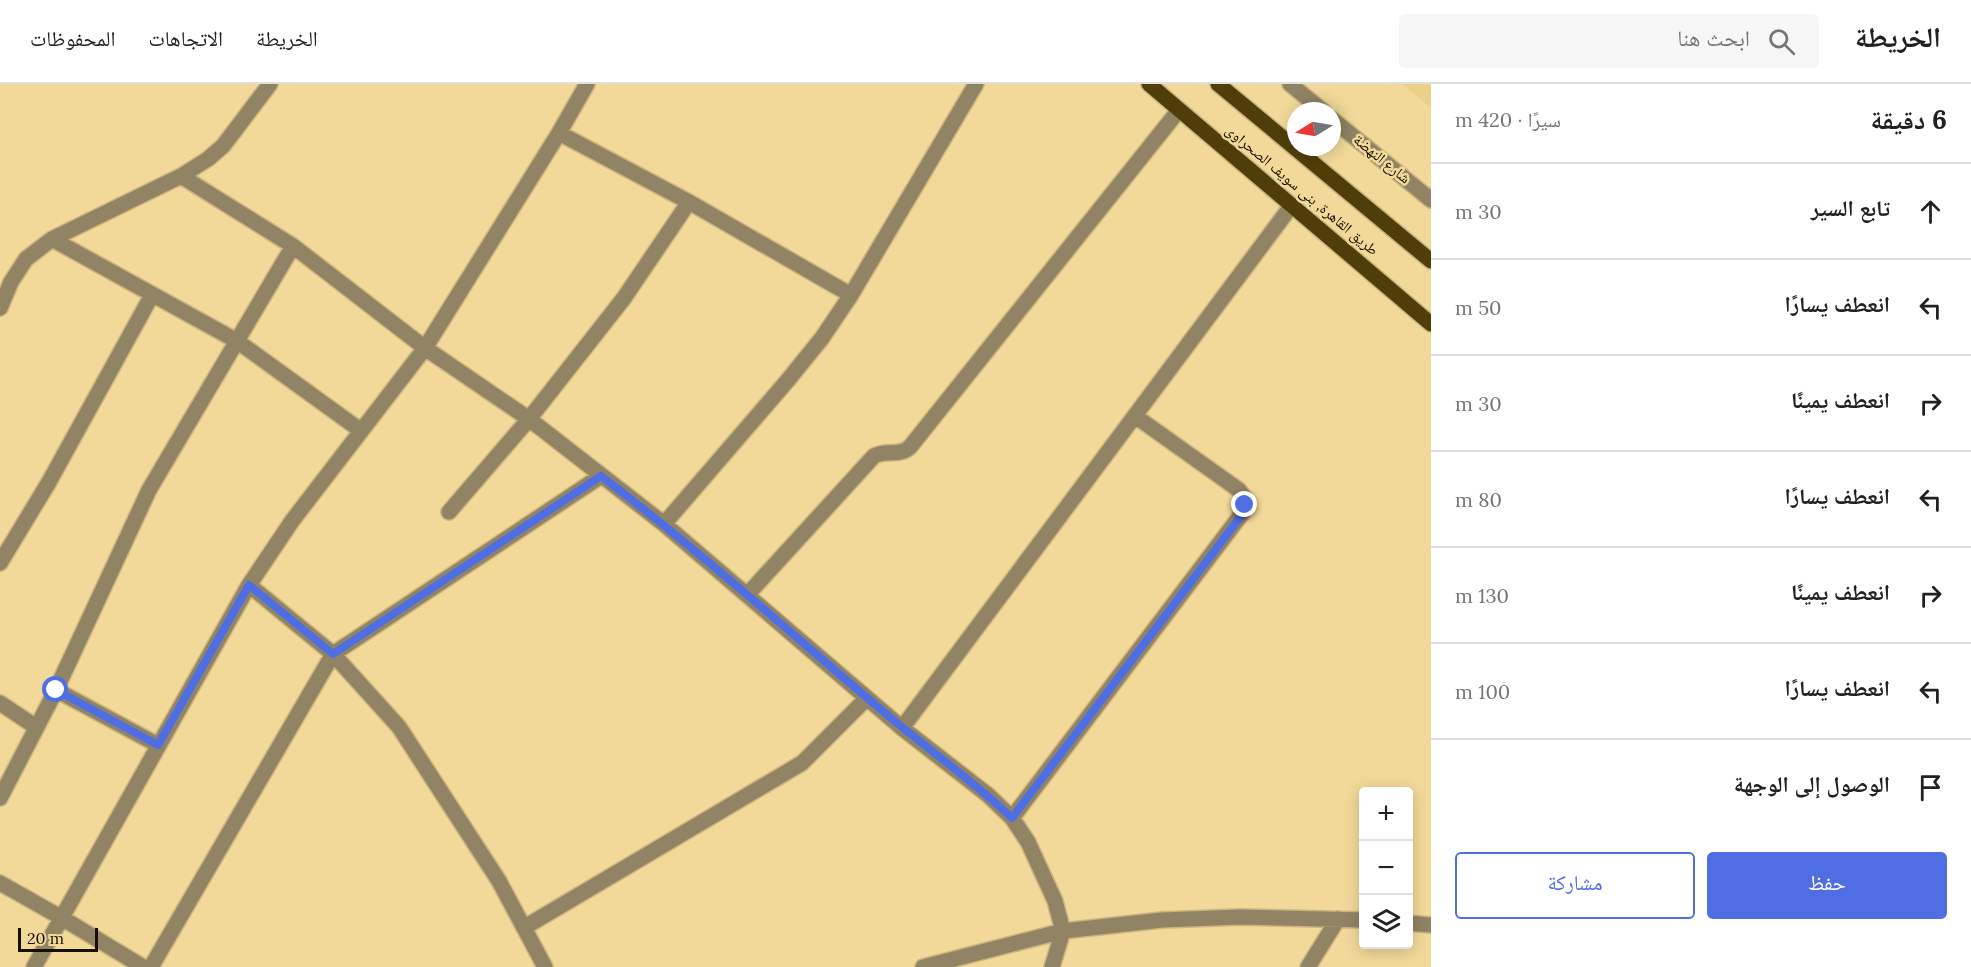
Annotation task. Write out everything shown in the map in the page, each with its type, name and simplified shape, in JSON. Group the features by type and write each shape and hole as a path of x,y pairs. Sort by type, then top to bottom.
{"main road":[{"name":"طريق القاهرة, بنى سويف الصحراوى","path":"1149,84 1431,324"},
{"name":"طريق القاهرة, بنى سويف الصحراوى","path":"1218,84 1431,261"}],"street":[{"path":"0,308 11,282 26,259 52,239 181,176 208,159 223,146 270,84"},
{"path":"34,967 249,585 292,521 425,348 587,84"},
{"path":"664,524 822,338 851,295 976,84"},
{"path":"1290,84 1312,102"},
{"path":"747,595 874,456 880,453 900,453 910,447 1179,110"},
{"name":"شارع النهضة","path":"1341,126 1431,200"},
{"path":"559,133 689,201 851,295"},
{"path":"181,176 293,246 425,348 530,420 664,524 902,728 988,795 1012,818 1028,842 1055,901 1063,931 1052,967"},
{"path":"449,512 530,420 624,298 689,201"},
{"path":"902,728 1292,205"},
{"path":"52,239 237,341 360,430"},
{"path":"0,798 56,690 149,490 293,246"},
{"path":"0,563 49,482 152,295"},
{"path":"1012,818 1244,512 1244,497 1239,490 1135,416"},
{"path":"151,967 333,654 601,476"},
{"path":"249,585 333,654 399,727 499,881 545,967"},
{"path":"56,690 158,745"},
{"path":"525,927 802,763 867,698"},
{"path":"0,703 36,728"},
{"path":"0,883 143,967"},
{"path":"931,966 1063,931 1162,920 1240,916 1359,920"},
{"path":"1308,967 1338,919"},
{"path":"1413,923 1431,925"}],"shaded area":[{"path":"1402,84 1431,84 1431,108"}],"route":[{"path":"56,690 158,745 249,585 333,654 601,476 664,524 902,728 988,795 1012,818 1244,512 1245,505"}]}
